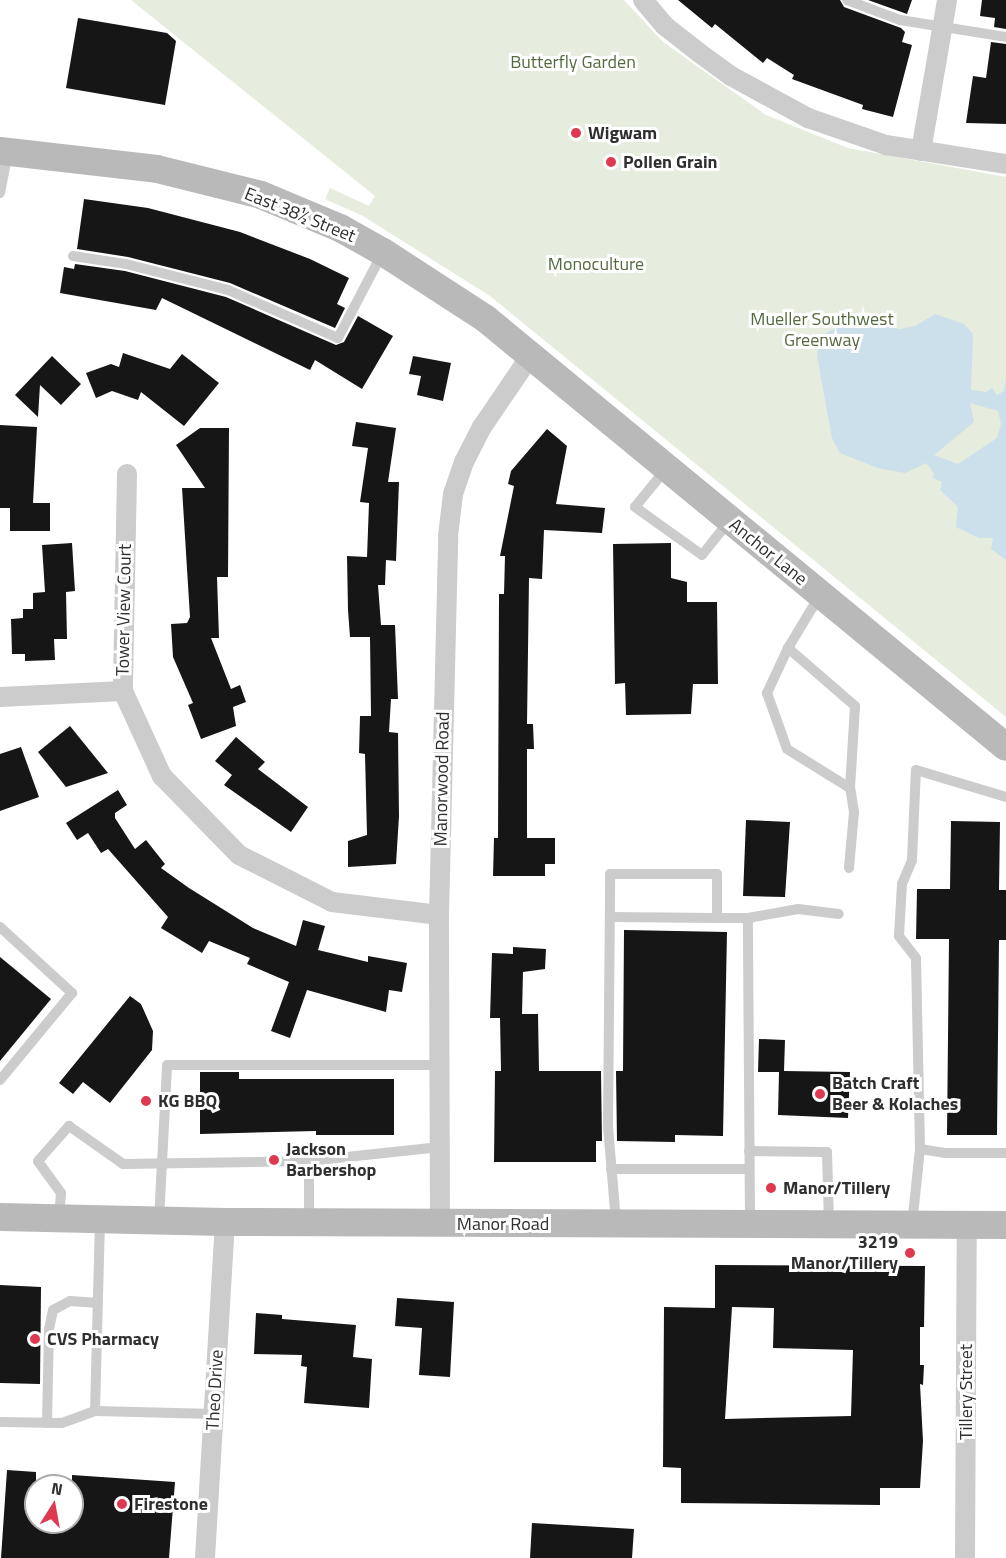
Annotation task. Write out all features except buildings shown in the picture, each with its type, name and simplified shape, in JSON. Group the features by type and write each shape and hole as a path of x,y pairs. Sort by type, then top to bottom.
{"street":[{"path":"643,0 665,26 698,52 769,98 847,133 921,151 1006,164"},
{"path":"921,151 947,0"},
{"name":"East 38½ Street","path":"4,152 157,169 261,195 340,228 429,279 531,355"},
{"name":"Anchor Lane","path":"531,355 729,521 1006,747"},
{"name":"Manorwood Road","path":"440,1224 439,915 448,536 453,494 482,427 531,355"},
{"name":"Tower View Court","path":"127,474 123,691 162,776 238,855 332,902 439,915"},
{"path":"0,697 123,691"},
{"name":"Manor Road","path":"0,1217 440,1224 1006,1225"},
{"name":"Theo Drive","path":"205,1558 225,1222"},
{"name":"Tillery Street","path":"965,1558 967,1226"}],"lane":[{"path":"847,0 900,20 1006,37"},
{"path":"0,193 4,152"},
{"path":"73,256 147,269 228,290 338,338 383,252"},
{"path":"666,469 634,507 702,555 729,521"},
{"path":"820,595 788,648 767,693 787,749 850,788"},
{"path":"788,648 855,706 850,788 854,812 849,868"},
{"path":"912,1226 920,1149 916,958 899,936 902,884 912,860 916,770 1006,797"},
{"path":"616,1224 608,1126 610,874 717,874 717,918"},
{"path":"610,917 748,918 798,909 839,914"},
{"path":"748,918 750,1225"},
{"path":"0,927 72,993 0,1080"},
{"path":"159,1221 167,1065 439,1065"},
{"path":"58,1219 61,1193 38,1161 69,1126 123,1164 309,1161 440,1147"},
{"path":"920,1149 945,1153 1006,1153"},
{"path":"749,1151 827,1152 830,1225"},
{"path":"309,1161 309,1221"},
{"path":"611,1169 749,1169"},
{"path":"95,1412 100,1220"},
{"path":"47,1423 49,1329 53,1310 70,1301 98,1303"},
{"path":"0,1422 62,1423 95,1412 214,1413"}],"green space":[{"name":"Mueller Southwest Greenway","path":"131,0 624,0 663,42 766,115 848,148 1006,177 1006,717 490,296 363,216 325,199 330,188 369,206 375,196"}],"water":[{"path":"935,314 964,324 973,334 971,390 986,392 992,388 997,395 1004,391 1006,377 1006,560 991,549 993,538 979,538 956,527 958,507 940,490 942,482 933,478 934,473 926,463 905,473 878,468 840,453 832,438 817,356 819,339 827,332 855,321 900,329 915,326","holes":["970,403 998,411 1001,424 997,438 958,464 934,455 974,422"]}],"waterway":[{"path":"838,321 843,335"}],"place":[{"name":"Wigwam","path":"576,133"},
{"name":"Pollen Grain","path":"611,162"},
{"name":"Batch Craft Beer & Kolaches","path":"820,1094"},
{"name":"KG BBQ","path":"146,1101"},
{"name":"Jackson Barbershop","path":"274,1160"},
{"name":"Manor/Tillery","path":"771,1188"},
{"name":"3219 Manor/Tillery","path":"910,1253"},
{"name":"CVS Pharmacy","path":"35,1339"},
{"name":"Firestone","path":"122,1504"}],"park label":[{"name":"Butterfly Garden","path":"573,62"},
{"name":"Monoculture","path":"596,264"}]}
